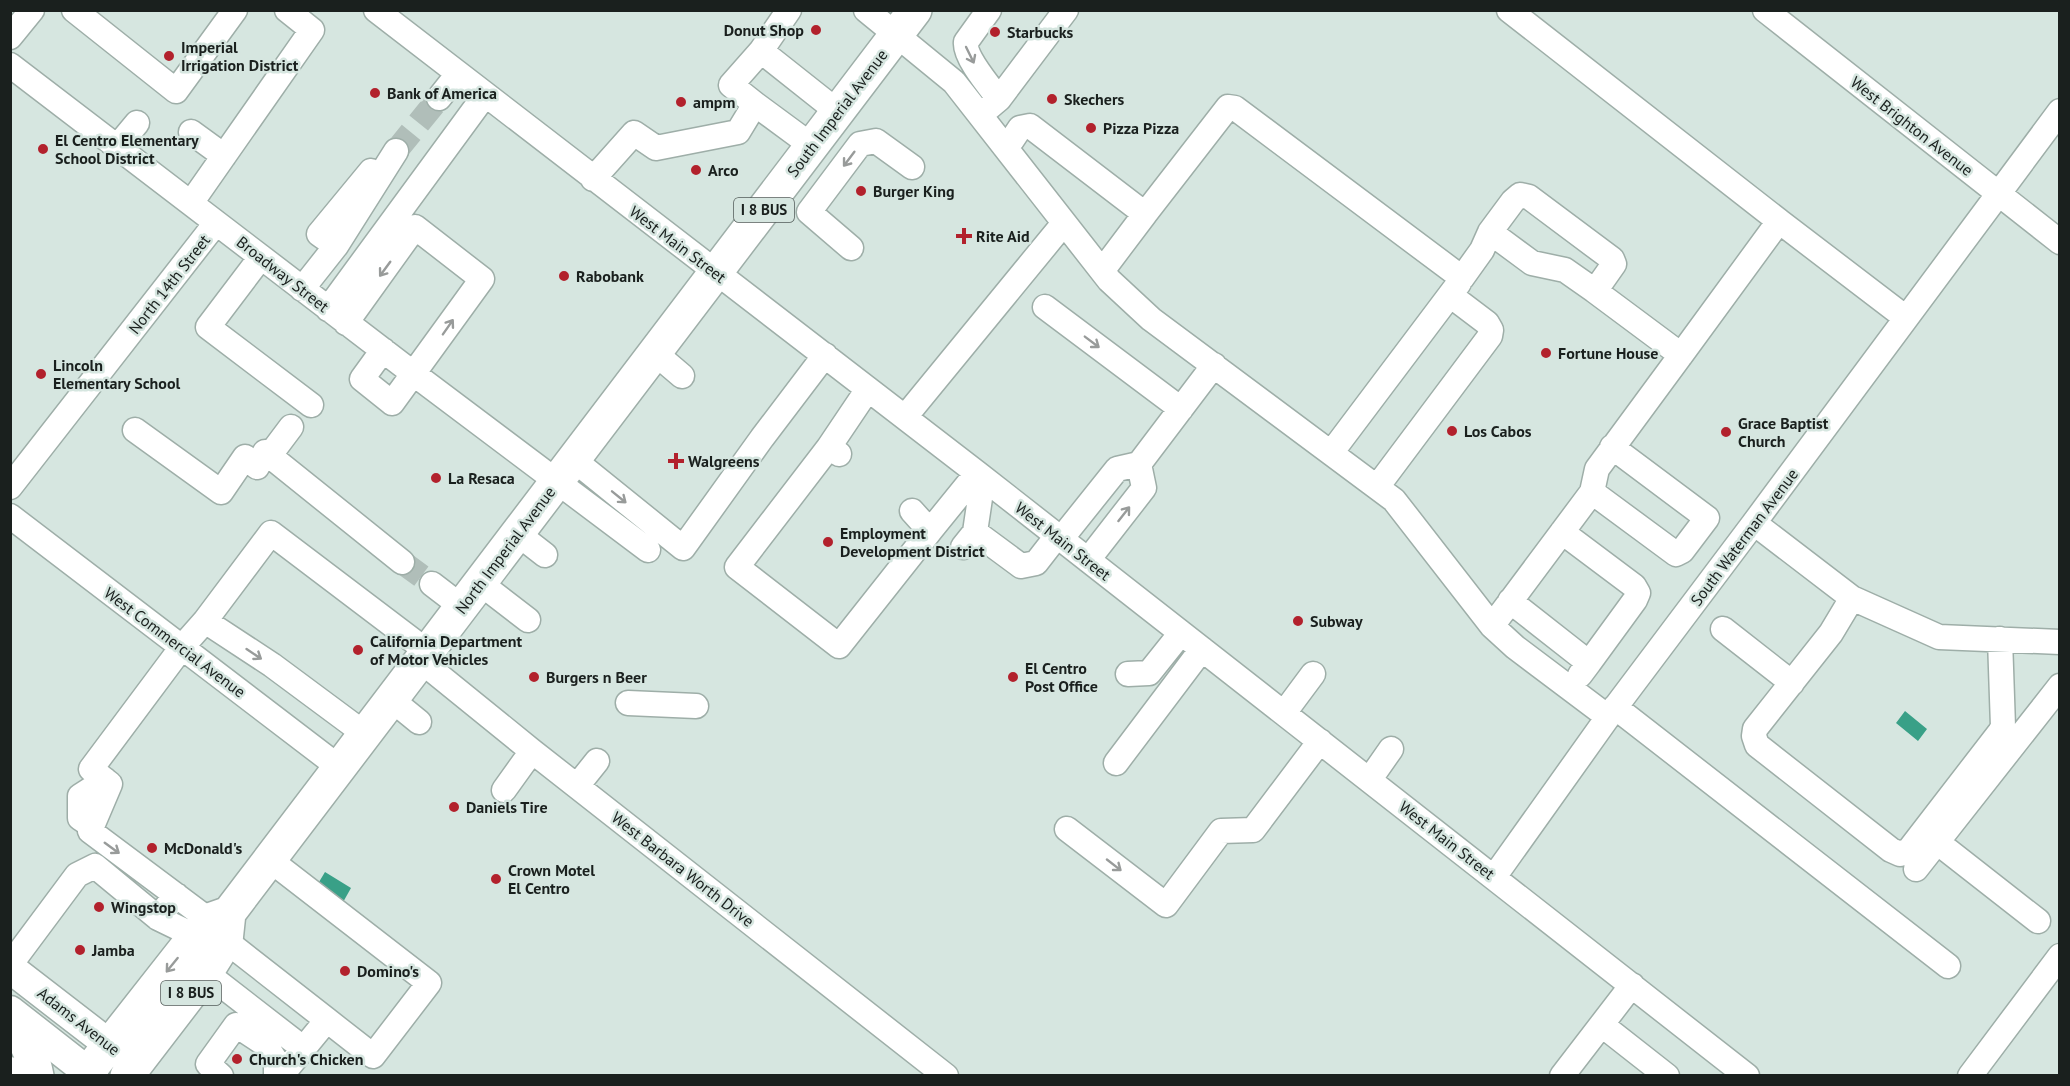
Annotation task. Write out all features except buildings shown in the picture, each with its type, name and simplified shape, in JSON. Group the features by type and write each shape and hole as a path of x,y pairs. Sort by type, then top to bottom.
{"highway":[{"name":"South Imperial Avenue","path":"716,273 906,22"},
{"name":"North Imperial Avenue","path":"89,1074 109,1044 215,927 270,860 716,273"},
{"name":"North Imperial Avenue","path":"136,1072 206,973 215,927"},
{"path":"10,1021 16,1027 29,1051 37,1076"}],"main road":[{"name":"Adams Avenue","path":"10,966 109,1044 136,1072"},
{"name":"Adams Avenue","path":"10,1011 89,1074"}],"street":[{"path":"10,38 32,10"},
{"path":"74,10 176,91 235,10"},
{"path":"191,203 312,30 287,10"},
{"name":"West Main Street","path":"376,10 980,475 1747,1076"},
{"path":"789,10 761,51 731,85 813,146"},
{"path":"866,10 906,22 1109,280 1151,319 1394,500 1492,626 1515,647 1569,689 1611,712 1948,966"},
{"path":"989,10 966,42 965,47 969,57 999,99"},
{"path":"980,115 999,99 1066,10"},
{"path":"1509,10 1906,318"},
{"name":"West Brighton Avenue","path":"1765,10 2060,242"},
{"path":"761,51 838,112"},
{"name":"Broadway Street","path":"10,65 414,374 565,471"},
{"path":"439,98 458,74"},
{"path":"337,316 485,95"},
{"path":"593,179 634,133 656,148 738,132 754,104"},
{"path":"1102,270 1228,106 1235,108 1456,287 1491,330 1490,336 1377,487"},
{"name":"South Waterman Avenue","path":"1494,877 1611,712 1739,544 2060,111"},
{"path":"117,147 137,123"},
{"path":"1004,146 1012,140 1020,128 1030,126 1145,214"},
{"path":"191,132 224,156"},
{"path":"851,248 809,212 860,144 876,141 912,167"},
{"path":"302,289 336,246 396,151"},
{"path":"336,246 320,234 371,171"},
{"path":"1331,453 1456,287 1482,250 1490,231 1520,195 1529,197 1612,259 1614,264 1612,269 1595,291"},
{"path":"1492,626 1592,492 1597,469 1612,447 1779,221"},
{"name":"North 14th Street","path":"10,487 216,223"},
{"path":"905,417 1064,223"},
{"path":"337,316 415,227 482,279 393,403 362,379 383,350"},
{"path":"1490,231 1532,263 1565,270 1681,355"},
{"path":"261,257 208,327 311,405"},
{"path":"1045,307 1181,409"},
{"path":"655,353 682,376"},
{"path":"565,471 683,548 825,355"},
{"path":"980,475 969,539 1021,566 1036,563 1117,469 1139,464 1214,365"},
{"path":"868,389 834,451 737,567 839,646 930,531 980,475"},
{"path":"270,455 291,427"},
{"path":"135,430 221,492 245,457 257,467 265,452 402,562"},
{"path":"1612,447 1739,544"},
{"path":"1088,560 1144,488 1139,464"},
{"path":"565,471 648,550"},
{"path":"1592,492 1676,554 1682,551 1707,518"},
{"path":"912,511 930,531"},
{"name":"West Commercial Avenue","path":"10,516 340,768"},
{"path":"1754,523 1852,598 1939,637 2060,642"},
{"path":"1562,532 1634,586 1638,593 1569,689"},
{"name":"West Barbara Worth Drive","path":"205,621 271,533 424,657 532,751 946,1076"},
{"path":"518,534 545,555"},
{"path":"432,584 471,595 528,620"},
{"path":"1852,598 1831,633 1755,729 1754,736 1757,745 1891,850 1900,854 1909,850 2000,732 2002,727 2000,639"},
{"path":"1510,602 1589,663"},
{"path":"91,828 108,782 91,769 182,647 205,621 272,665 365,734"},
{"path":"1723,629 1792,683"},
{"path":"1128,674 1149,673 1181,633"},
{"path":"1116,764 1202,649"},
{"path":"1284,712 1313,674"},
{"path":"1916,869 2060,686"},
{"path":"392,700 419,723"},
{"path":"628,703 696,706"},
{"path":"1067,829 1166,905 1221,831 1254,830 1320,741"},
{"path":"1370,779 1392,749"},
{"path":"504,790 532,751"},
{"path":"577,786 597,760"},
{"path":"68,816 91,828 176,895 372,1056 429,983 270,860"},
{"path":"1937,842 2038,921"},
{"path":"10,966 77,875 95,866 158,918 215,927"},
{"path":"158,918 176,895"},
{"path":"1970,1076 2060,956"},
{"path":"206,973 304,1049"},
{"path":"1562,1076 1632,986"},
{"path":"238,998 242,1028 265,1044 279,1071"},
{"path":"279,1071 304,1049 327,1020"},
{"path":"1602,1024 1667,1076"},
{"path":"221,1076 207,1064 242,1028"},
{"path":"275,1028 285,1063 279,1071"},
{"path":"10,1069 13,1076"}],"shaded area":[{"path":"1905,711 1927,729 1918,741 1896,723"},
{"path":"325,872 351,888 342,904 316,887"}],"tunnel":[{"path":"396,151 439,98"},
{"path":"402,562 432,584"}],"place":[{"name":"Donut Shop","path":"816,30"},
{"name":"Starbucks","path":"995,32"},
{"name":"Imperial Irrigation District","path":"169,56"},
{"name":"Bank of America","path":"375,93"},
{"name":"Skechers","path":"1052,99"},
{"name":"ampm","path":"681,102"},
{"name":"Pizza Pizza","path":"1091,128"},
{"name":"El Centro Elementary School District","path":"43,149"},
{"name":"Arco","path":"696,170"},
{"name":"Burger King","path":"861,191"},
{"name":"Rite Aid","path":"964,236"},
{"name":"Rabobank","path":"564,276"},
{"name":"Fortune House","path":"1546,353"},
{"name":"Lincoln Elementary School","path":"41,374"},
{"name":"Los Cabos","path":"1452,431"},
{"name":"Grace Baptist Church","path":"1726,432"},
{"name":"Walgreens","path":"676,461"},
{"name":"La Resaca","path":"436,478"},
{"name":"Employment Development District","path":"828,542"},
{"name":"Subway","path":"1298,621"},
{"name":"California Department of Motor Vehicles","path":"358,650"},
{"name":"Burgers n Beer","path":"534,677"},
{"name":"El Centro Post Office","path":"1013,677"},
{"name":"Daniels Tire","path":"454,807"},
{"name":"McDonald's","path":"152,848"},
{"name":"Crown Motel El Centro","path":"496,879"},
{"name":"Wingstop","path":"99,907"},
{"name":"Jamba","path":"80,950"},
{"name":"Domino's","path":"345,971"},
{"name":"Church's Chicken","path":"237,1059"}]}
